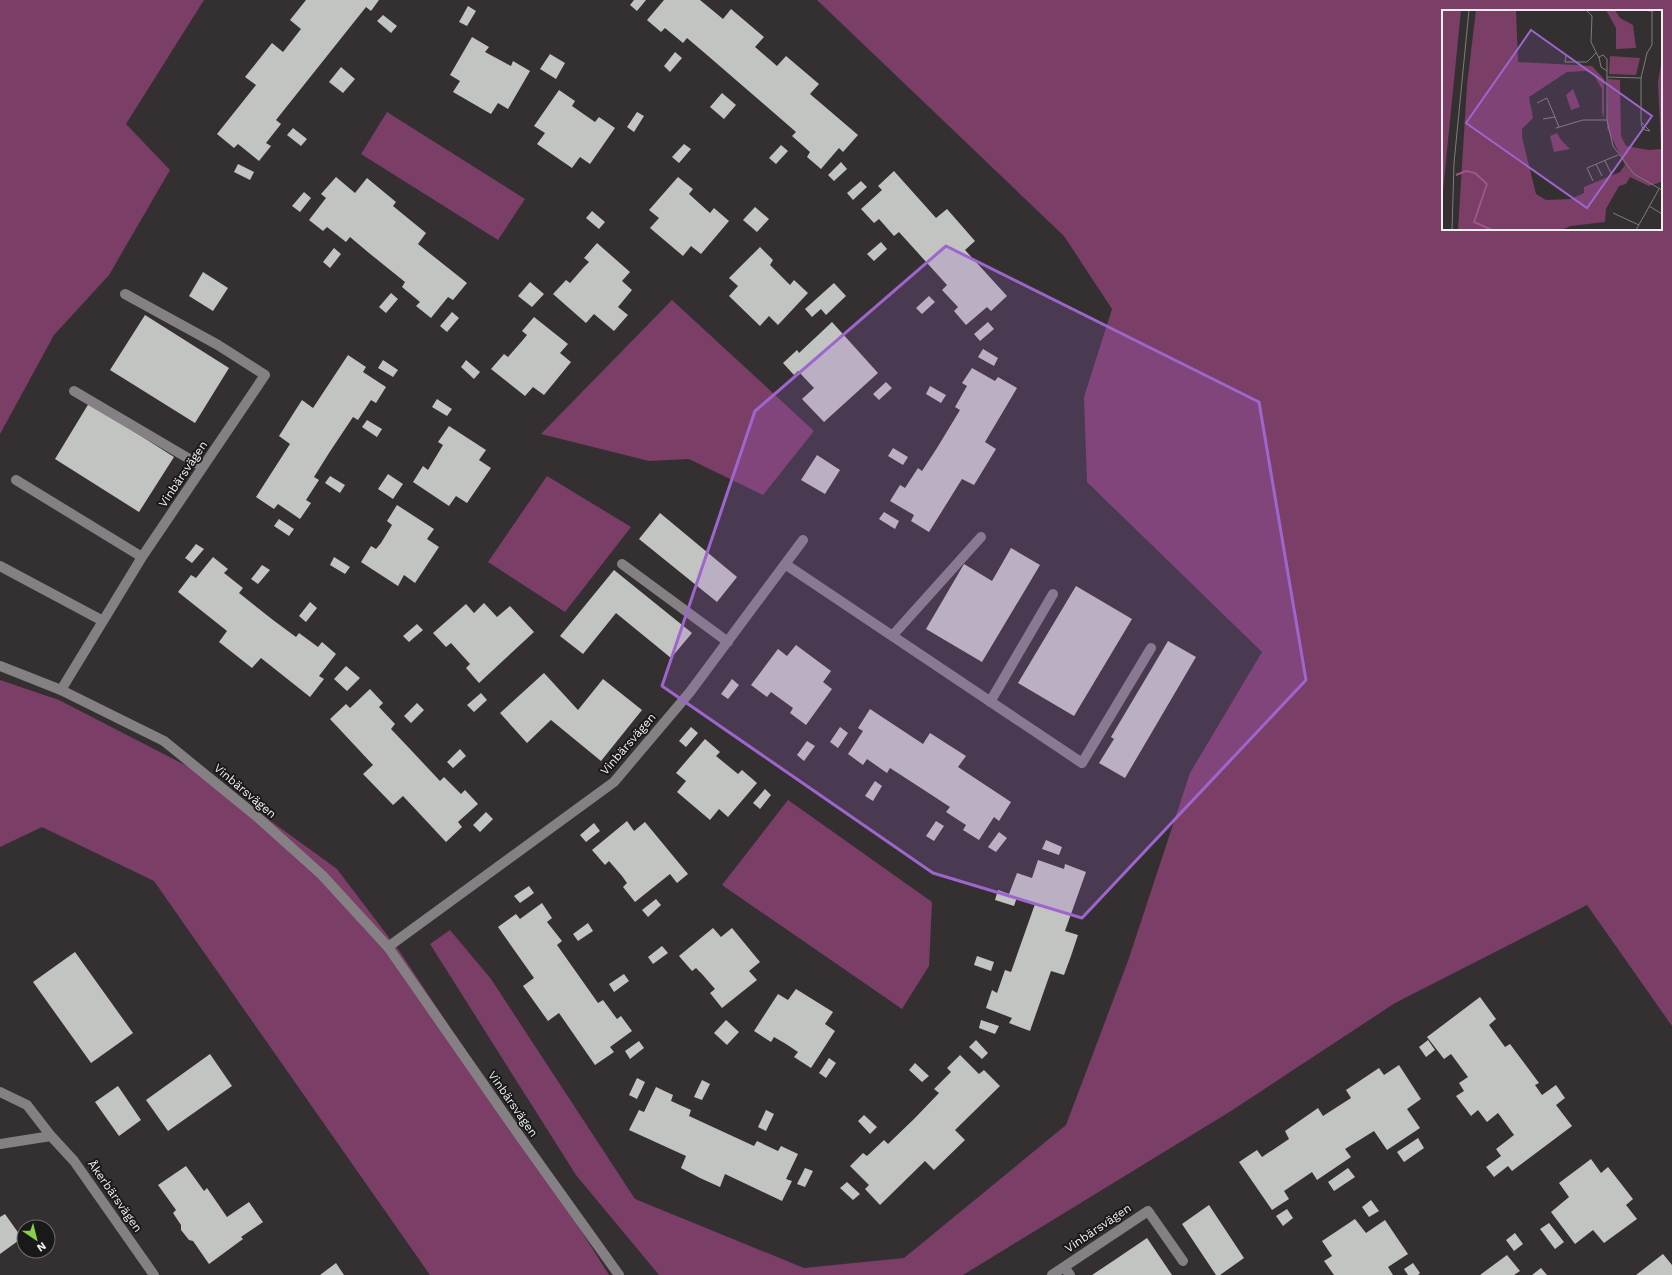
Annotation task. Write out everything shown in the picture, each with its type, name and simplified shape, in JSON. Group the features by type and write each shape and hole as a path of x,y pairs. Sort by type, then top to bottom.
{"street":[{"name":"Vinbärsvägen","path":"61,690 142,558 265,375 218,345 125,294"},
{"path":"74,391 203,467"},
{"path":"16,480 142,558"},
{"path":"892,635 981,537"},
{"name":"Vinbärsvägen","path":"388,947 614,782 690,692 803,540"},
{"path":"622,564 728,642"},
{"path":"785,564 1082,763 1151,648"},
{"path":"0,566 103,621"},
{"path":"990,702 1053,594"},
{"name":"Vinbärsvägen","path":"0,666 61,690 164,741 256,815 322,875 388,947 521,1138 619,1275"},
{"name":"Åkerbärsvägen","path":"0,1092 27,1105 51,1136 74,1161 154,1275"},
{"path":"0,1144 51,1136"},
{"name":"Vinbärsvägen","path":"1052,1275 1067,1271 1148,1210 1183,1261"}],"highlighted area":[{"path":"946,246 1259,402 1306,680 1082,918 933,873 662,686 755,411"}],"shaded area":[{"path":"0,0 204,0 126,124 170,170 109,275 54,335 0,434"},
{"path":"817,0 1672,0 1672,1026 1587,905 1395,1003 1231,1111 963,1275 659,1275 576,1175 430,944 450,930 491,979 635,1199 804,1268 904,1258 1066,1125 1128,961 1190,773 1262,652 1087,482 1084,397 1112,309 1064,236"},
{"path":"387,112 525,199 498,240 361,154"},
{"path":"672,300 814,431 763,495 689,459 649,461 541,434"},
{"path":"547,476 631,527 565,612 488,562"},
{"path":"0,680 59,700 216,781 337,869 400,952 514,1124 609,1275 430,1275 154,881 42,827 0,847"},
{"path":"788,800 932,902 929,966 902,1009 722,885"}],"building":[{"path":"306,0 379,0 371,11 366,7 276,120 281,124 266,143 271,146 259,161 238,144 234,148 217,134 256,85 245,77 272,43 283,52 301,29 290,20"},
{"path":"634,0 646,0 637,11 630,5"},
{"path":"664,0 700,0 723,19 731,9 764,37 755,47 777,66 786,56 819,84 810,94 858,135 843,152 839,148 821,169 807,157 810,152 792,136 796,132 707,55 687,38 683,43 665,28 661,32 647,20"},
{"path":"468,6 476,11 467,26 459,22"},
{"path":"383,15 397,26 391,33 377,21"},
{"path":"472,37 489,47 485,52 511,66 513,61 530,71 508,109 498,103 491,114 453,92 460,81 450,75"},
{"path":"675,52 682,58 670,72 664,66"},
{"path":"550,54 565,63 556,79 540,69"},
{"path":"341,67 355,79 343,93 329,82"},
{"path":"559,90 575,101 572,106 595,122 599,117 615,128 590,164 580,157 572,168 537,144 545,133 534,126"},
{"path":"722,93 736,105 724,119 710,107"},
{"path":"637,112 644,116 634,132 627,127"},
{"path":"293,128 307,139 301,146 287,135"},
{"path":"684,144 691,149 679,163 672,157"},
{"path":"781,145 788,151 776,164 769,158"},
{"path":"841,162 847,169 834,181 828,175"},
{"path":"238,164 254,172 250,180 234,172"},
{"path":"894,171 936,218 947,209 975,241 965,250 1007,296 991,311 987,307 966,325 954,311 958,307 942,290 947,285 899,232 894,236 879,219 874,223 861,209 882,190 878,186"},
{"path":"336,177 355,193 367,178 396,202 393,206 426,233 418,244 467,283 453,300 448,297 431,318 416,306 420,302 402,287 405,282 350,237 346,242 327,227 323,231 309,220 326,198 321,194"},
{"path":"678,177 693,189 689,194 710,213 714,208 729,221 701,254 691,246 683,256 650,228 659,218 649,210"},
{"path":"861,181 867,187 853,200 847,193"},
{"path":"304,192 311,198 300,212 292,206"},
{"path":"755,207 769,219 757,232 743,220"},
{"path":"592,211 605,222 599,229 586,218"},
{"path":"881,242 887,249 874,261 867,254"},
{"path":"597,243 630,272 622,281 632,290 618,307 628,315 614,331 594,314 586,323 553,294 566,280 570,283 589,262 584,258"},
{"path":"760,247 773,260 770,265 790,285 794,280 808,293 778,325 769,316 760,326 729,296 738,286 729,278"},
{"path":"334,248 341,254 330,268 323,262"},
{"path":"203,272 228,288 213,311 189,296"},
{"path":"530,282 544,294 532,307 518,296"},
{"path":"834,283 846,296 826,315 821,309 812,317 805,309"},
{"path":"391,293 398,299 386,313 379,307"},
{"path":"929,296 935,302 922,314 916,308"},
{"path":"452,312 459,318 447,332 440,326"},
{"path":"145,315 229,368 195,423 110,370"},
{"path":"534,317 568,344 560,353 571,362 544,395 533,387 525,396 491,369 504,354 508,357 527,335 522,331"},
{"path":"832,322 878,373 824,422 802,399 814,388 798,371 794,375 783,363 797,350 799,353"},
{"path":"988,322 994,329 980,341 974,334"},
{"path":"983,349 998,358 994,366 978,357"},
{"path":"348,355 366,367 363,372 386,387 376,403 371,400 358,420 353,417 329,453 314,477 319,480 306,500 311,503 300,519 278,504 274,509 256,497 290,444 279,436 302,400 313,408"},
{"path":"383,360 398,370 393,377 378,368"},
{"path":"466,360 480,372 474,379 461,367"},
{"path":"972,368 995,381 998,377 1017,388 985,442 996,449 974,485 962,479 929,532 911,521 914,515 890,501 900,485 905,488 918,468 922,471 937,448 960,410 955,407 967,386 962,383"},
{"path":"886,382 892,388 879,400 873,394"},
{"path":"930,386 946,395 941,403 926,394"},
{"path":"437,399 452,409 447,416 432,407"},
{"path":"89,403 174,457 139,512 55,459"},
{"path":"367,420 382,429 377,437 362,427"},
{"path":"449,426 486,450 479,460 491,468 467,503 456,496 449,506 413,482 423,466 428,470 443,445 438,442"},
{"path":"893,448 908,457 903,465 888,456"},
{"path":"817,455 840,470 825,494 801,480"},
{"path":"388,474 403,484 393,499 378,489"},
{"path":"330,476 345,485 340,493 325,483"},
{"path":"397,505 434,529 427,539 439,547 415,583 404,575 398,586 361,562 371,546 376,549 381,543 392,525 387,521"},
{"path":"884,512 899,521 895,529 879,519"},
{"path":"660,513 737,577 717,602 639,539"},
{"path":"279,519 294,529 289,536 274,526"},
{"path":"196,544 204,549 192,563 185,558"},
{"path":"1011,548 1040,565 982,662 926,629 964,564 992,581"},
{"path":"213,557 228,569 224,573 243,588 239,593 273,620 296,637 299,633 318,647 322,642 336,654 319,676 324,679 310,697 261,658 252,668 219,642 227,631 178,592 191,575 196,578"},
{"path":"334,557 350,567 345,574 330,565"},
{"path":"262,565 270,570 258,584 251,579"},
{"path":"614,570 692,633 671,658 616,613 583,654 560,636"},
{"path":"1076,586 1132,619 1074,716 1018,683"},
{"path":"310,602 317,608 306,622 299,616"},
{"path":"484,603 497,617 510,606 534,632 479,683 466,668 470,664 451,643 446,647 433,633 466,604 474,613"},
{"path":"417,624 423,630 409,642 403,636"},
{"path":"1168,641 1196,657 1125,778 1099,763 1114,739 1111,737"},
{"path":"796,645 831,671 823,682 832,689 806,725 790,713 793,708 771,692 767,697 751,685 778,649 787,656"},
{"path":"346,666 360,678 347,691 334,679"},
{"path":"544,673 578,710 603,679 642,710 601,761 551,720 527,743 500,713"},
{"path":"732,679 739,685 728,699 721,694"},
{"path":"370,689 383,703 379,707 395,724 391,729 440,781 444,777 461,794 465,790 478,804 458,822 462,827 446,842 403,796 393,805 363,774 373,765 330,719 346,704 350,708"},
{"path":"481,693 487,700 474,712 467,705"},
{"path":"417,703 424,710 411,723 404,716"},
{"path":"870,709 923,744 930,733 966,756 958,767 1011,802 999,821 994,817 979,840 963,830 966,825 946,812 950,807 890,768 887,773 867,759 863,765 848,754 863,731 858,728"},
{"path":"691,727 698,733 686,747 679,741"},
{"path":"840,727 848,733 838,748 830,742"},
{"path":"705,739 720,752 716,756 738,774 742,770 757,783 728,817 719,809 710,820 677,792 686,781 676,773"},
{"path":"807,741 815,746 804,761 797,755"},
{"path":"460,749 466,756 453,768 447,762"},
{"path":"875,781 882,786 873,801 865,796"},
{"path":"765,789 771,795 760,809 753,803"},
{"path":"486,812 493,819 480,832 473,825"},
{"path":"627,821 634,831 645,822 688,874 677,883 670,874 635,902 623,887 627,883 622,876 609,861 605,865 592,850"},
{"path":"936,821 944,826 934,841 926,836"},
{"path":"594,823 600,831 586,842 580,835"},
{"path":"999,832 1007,838 996,852 988,847"},
{"path":"1046,840 1062,847 1059,855 1042,849"},
{"path":"1038,860 1064,869 1065,864 1086,872 1065,931 1078,935 1071,956 1064,975 1051,971 1030,1031 1009,1023 1012,1018 986,1008 992,990 997,993 1005,970 1011,972 1035,904 1017,897 1014,906 995,900 998,890 1009,894 1017,873 1032,878"},
{"path":"529,886 534,893 520,903 514,896"},
{"path":"656,899 661,905 648,917 642,910"},
{"path":"542,903 552,918 547,922 562,941 557,945 598,1003 603,1000 617,1019 621,1016 632,1031 610,1047 614,1052 595,1065 559,1013 548,1021 523,986 534,978 498,927 516,914 520,919"},
{"path":"588,923 593,931 578,941 573,934"},
{"path":"713,928 721,937 732,928 760,962 749,971 757,980 722,1008 710,993 715,989 696,968 692,971 679,956"},
{"path":"662,946 668,953 653,964 648,957"},
{"path":"75,952 133,1033 91,1063 33,982"},
{"path":"977,956 994,962 991,971 974,965"},
{"path":"624,974 629,981 614,992 609,984"},
{"path":"796,989 833,1012 825,1024 835,1031 811,1068 794,1057 798,1052 786,1044 774,1037 771,1042 754,1031 778,994 788,1000"},
{"path":"1480,997 1496,1019 1489,1025 1505,1047 1510,1044 1539,1083 1535,1085 1542,1095 1556,1085 1565,1098 1556,1105 1572,1126 1512,1171 1508,1166 1494,1177 1486,1167 1501,1156 1496,1149 1514,1135 1498,1113 1487,1122 1478,1110 1471,1116 1456,1096 1464,1091 1459,1083 1468,1077 1451,1054 1444,1059 1427,1037"},
{"path":"726,1020 739,1032 727,1045 714,1033"},
{"path":"981,1020 999,1026 995,1034 979,1028"},
{"path":"976,1040 988,1053 982,1059 969,1047"},
{"path":"1428,1040 1435,1050 1426,1057 1419,1047"},
{"path":"639,1041 644,1048 630,1059 625,1051"},
{"path":"210,1054 232,1086 168,1131 146,1100"},
{"path":"960,1055 979,1074 984,1070 1000,1086 955,1130 965,1140 934,1170 925,1161 880,1205 865,1189 869,1185 850,1166 863,1153 867,1156 884,1140 888,1144 914,1119 939,1093 934,1089 951,1072 947,1068"},
{"path":"829,1058 836,1063 826,1078 819,1073"},
{"path":"915,1063 929,1076 922,1082 909,1070"},
{"path":"1399,1065 1421,1099 1407,1109 1420,1128 1387,1150 1374,1131 1345,1149 1351,1157 1317,1180 1312,1172 1284,1191 1289,1199 1272,1210 1239,1162 1257,1150 1262,1157 1289,1139 1285,1131 1318,1108 1323,1116 1351,1098 1346,1090 1379,1068 1384,1075"},
{"path":"637,1078 645,1082 637,1099 629,1095"},
{"path":"702,1080 710,1084 702,1100 694,1097"},
{"path":"118,1086 141,1120 119,1136 95,1102"},
{"path":"656,1087 673,1095 671,1101 691,1110 689,1116 754,1146 757,1141 778,1151 781,1146 798,1154 786,1179 792,1181 782,1201 725,1174 720,1187 700,1178 681,1168 686,1156 629,1130 639,1110 644,1112"},
{"path":"766,1110 774,1114 766,1131 758,1127"},
{"path":"864,1115 877,1127 870,1134 858,1121"},
{"path":"1418,1138 1424,1148 1404,1162 1397,1152"},
{"path":"1591,1159 1601,1173 1608,1167 1633,1199 1626,1205 1637,1219 1604,1243 1593,1230 1575,1244 1551,1212 1569,1197 1559,1183"},
{"path":"186,1166 204,1191 207,1188 227,1217 249,1202 263,1222 241,1237 243,1239 209,1264 193,1241 189,1240 181,1230 181,1225 173,1213 176,1210 158,1185"},
{"path":"805,1168 813,1171 805,1187 797,1184"},
{"path":"1348,1168 1355,1177 1334,1191 1328,1182"},
{"path":"847,1182 860,1194 853,1200 840,1188"},
{"path":"1371,1200 1379,1211 1369,1217 1362,1207"},
{"path":"1209,1205 1244,1258 1220,1275 1216,1275 1182,1224"},
{"path":"1287,1209 1293,1218 1283,1226 1276,1216"},
{"path":"5,1214 16,1230 16,1242 0,1254 0,1217"},
{"path":"1355,1219 1366,1233 1385,1220 1408,1254 1388,1267 1393,1275 1334,1275 1324,1261 1332,1256 1322,1241"},
{"path":"1549,1223 1564,1242 1555,1249 1540,1229"},
{"path":"1515,1233 1523,1244 1514,1251 1506,1240"},
{"path":"1147,1238 1172,1275 1092,1275 1119,1257"},
{"path":"1663,1254 1672,1265 1672,1275 1636,1275"},
{"path":"1507,1255 1520,1271 1514,1275 1480,1275"},
{"path":"336,1263 344,1275 320,1275"},
{"path":"1413,1263 1420,1273 1418,1275 1408,1275 1404,1269"},
{"path":"1541,1268 1547,1275 1532,1275"}]}
